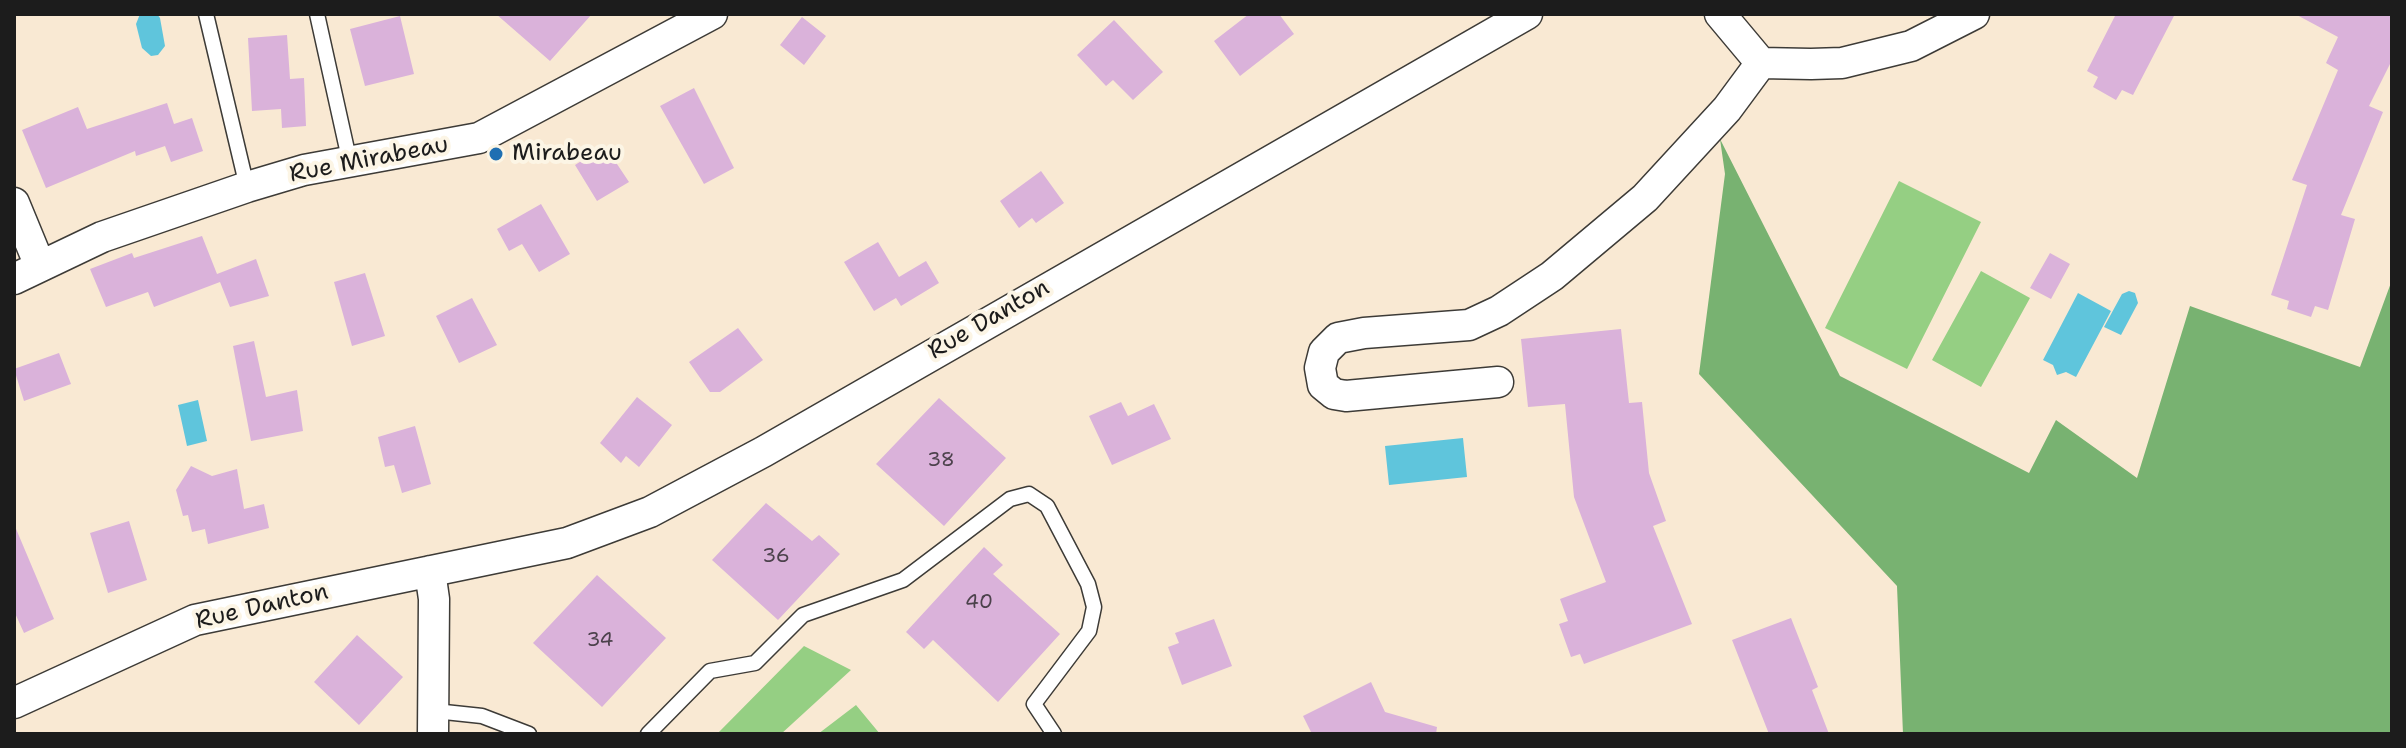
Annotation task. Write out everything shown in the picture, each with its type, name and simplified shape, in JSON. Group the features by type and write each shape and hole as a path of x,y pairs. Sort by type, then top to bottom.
{"street":[{"name":"Rue Mirabeau","path":"27,272 102,237 304,170 479,138 712,14"},
{"name":"Rue Danton","path":"14,703 195,620 567,543 650,512 763,452 1527,14"},
{"path":"1720,14 1761,63"},
{"path":"1761,63 1842,63 1911,46 1974,14"},
{"path":"1498,382 1346,396 1334,394 1323,385 1320,368 1324,352 1338,338 1364,333 1469,325 1499,311 1552,276 1645,198 1727,109 1761,63"},
{"path":"14,203 27,272"},
{"path":"430,571 434,599 434,722"}],"lane":[{"path":"206,14 247,187"},
{"path":"317,14 350,163"},
{"path":"648,734 710,671 755,663 803,615 903,580 1010,499 1029,494 1047,506 1088,584 1094,607 1089,631 1034,704 1054,734"},
{"path":"434,722 482,716 529,734"}],"green space":[{"path":"1720,139 1840,376 2029,473 2056,420 2137,478 2190,306 2360,367 2392,280 2392,734 1903,734 1897,586 1699,374 1725,174"},
{"path":"1899,181 1981,222 1907,369 1825,328"},
{"path":"1981,271 2030,298 1981,387 1932,360"},
{"path":"804,646 851,670 781,734 717,734"},
{"path":"856,705 880,734 818,734"}],"water":[{"path":"140,14 157,14 160,18 165,46 158,55 151,56 142,48 136,24"},
{"path":"2129,291 2135,293 2138,303 2121,335 2104,327 2122,294"},
{"path":"2078,293 2111,311 2076,377 2066,372 2057,375 2053,365 2043,360"},
{"path":"198,400 207,441 187,446 178,405"},
{"path":"1463,438 1467,477 1389,485 1385,446"}],"building":[{"path":"496,14 592,14 550,61"},
{"path":"1249,14 1279,14 1294,34 1240,76 1214,41"},
{"path":"2116,14 2175,14 2133,95 2122,90 2116,100 2093,87 2098,77 2087,71"},
{"path":"2295,14 2392,14 2392,60 2369,106 2383,112 2341,215 2355,219 2328,310 2315,306 2311,317 2287,309 2289,301 2271,295 2307,185 2292,180 2338,70 2326,63 2338,37"},
{"path":"400,16 414,74 365,86 350,29"},
{"path":"802,17 826,36 804,65 780,45"},
{"path":"1114,20 1163,72 1133,100 1113,80 1106,86 1077,55"},
{"path":"287,35 290,79 304,78 306,126 282,128 281,109 252,111 248,38"},
{"path":"694,88 734,168 704,184 660,106"},
{"path":"167,103 174,124 192,118 203,151 171,162 165,146 136,156 135,151 46,188 22,130 78,107 87,129"},
{"path":"605,146 629,182 597,201 575,165"},
{"path":"1041,171 1064,203 1036,223 1032,218 1019,228 1000,201"},
{"path":"541,204 570,254 539,272 522,244 509,251 497,229"},
{"path":"202,236 217,274 256,259 269,296 230,307 220,282 154,307 148,292 106,307 90,269 132,253 134,258"},
{"path":"878,242 899,277 926,261 939,283 901,306 896,298 874,311 844,262"},
{"path":"2050,253 2070,264 2051,299 2030,288"},
{"path":"365,273 385,336 352,346 334,282"},
{"path":"472,298 497,345 459,363 436,316"},
{"path":"738,328 763,360 720,392 710,392 689,362"},
{"path":"1621,329 1629,403 1642,402 1649,473 1666,521 1653,526 1692,624 1584,664 1580,654 1571,657 1559,624 1568,621 1560,599 1606,582 1574,497 1565,404 1528,407 1521,339"},
{"path":"254,341 266,397 297,390 303,431 251,441 233,346"},
{"path":"59,353 71,384 24,401 14,369"},
{"path":"637,397 672,425 639,467 626,456 621,463 600,443"},
{"path":"939,398 1006,458 944,526 876,464"},
{"path":"1121,402 1128,416 1154,404 1171,439 1112,465 1089,416"},
{"path":"415,426 431,484 402,493 394,465 385,467 378,437"},
{"path":"191,466 212,476 237,469 244,509 264,504 269,528 208,544 205,529 192,532 188,515 183,516 176,490"},
{"path":"766,503 812,541 819,535 840,554 778,620 712,560"},
{"path":"129,521 147,580 108,593 90,533"},
{"path":"14,524 54,619 24,633 14,611"},
{"path":"984,547 1003,565 993,574 1060,634 998,702 933,640 924,649 906,632"},
{"path":"597,575 666,638 602,707 533,643"},
{"path":"1791,618 1818,687 1812,690 1829,734 1769,734 1732,640"},
{"path":"1214,619 1232,666 1182,685 1168,647 1179,643 1175,633"},
{"path":"357,635 403,677 359,725 314,682"},
{"path":"1371,682 1385,712 1437,727 1436,734 1312,734 1303,716"}],"place":[{"name":"Mirabeau","path":"496,154"}]}
